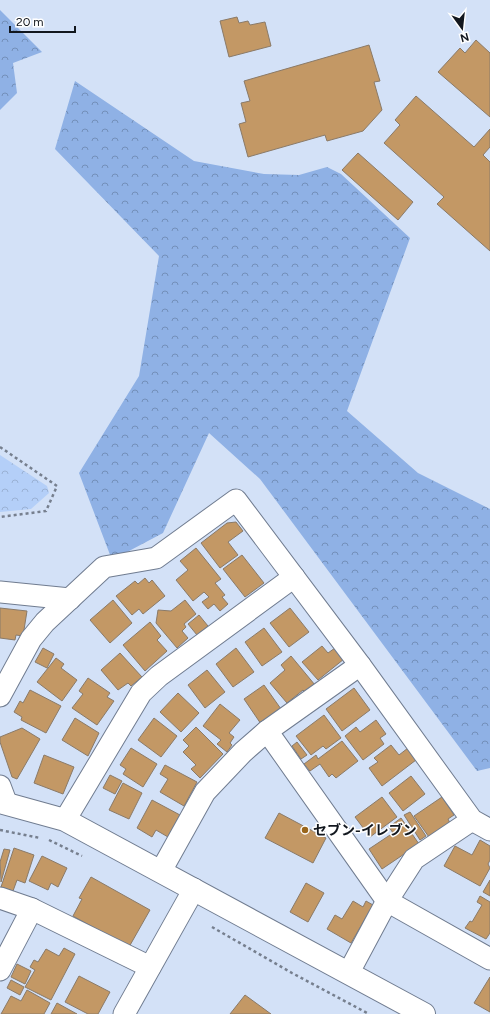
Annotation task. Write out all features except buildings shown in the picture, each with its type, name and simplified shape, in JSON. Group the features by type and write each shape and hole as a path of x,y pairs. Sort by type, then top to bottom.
{"street":[{"path":"0,696 31,640 45,622 104,567 156,558 236,500 360,665 472,820 490,830"},
{"path":"65,820 141,693 159,676 294,577"},
{"path":"0,592 70,599"},
{"path":"160,871 205,792 243,752 267,731 360,665"},
{"path":"267,731 387,901 490,959"},
{"path":"2,797 65,820 349,972 424,1014"},
{"path":"349,972 387,901 414,859 472,820"},
{"path":"124,1014 194,889"},
{"path":"0,898 32,909 150,967"},
{"path":"0,970 32,909"}],"path":[{"path":"0,446 57,486 46,511 0,518"},
{"path":"0,830 48,840 89,860"},
{"path":"211,926 292,973 368,1014"}],"green space":[{"path":"0,10 42,52 13,63 17,93 0,110"},
{"path":"75,81 194,161 264,174 299,175 327,167 341,174 410,238 347,411 418,473 490,509 490,768 477,771 260,479 209,433 163,533 112,560 79,473 139,376 159,256 55,149"},
{"path":"0,455 47,486 49,493 31,509 0,512"}],"place":[{"name":"セブン-イレブン","path":"305,830"}]}
